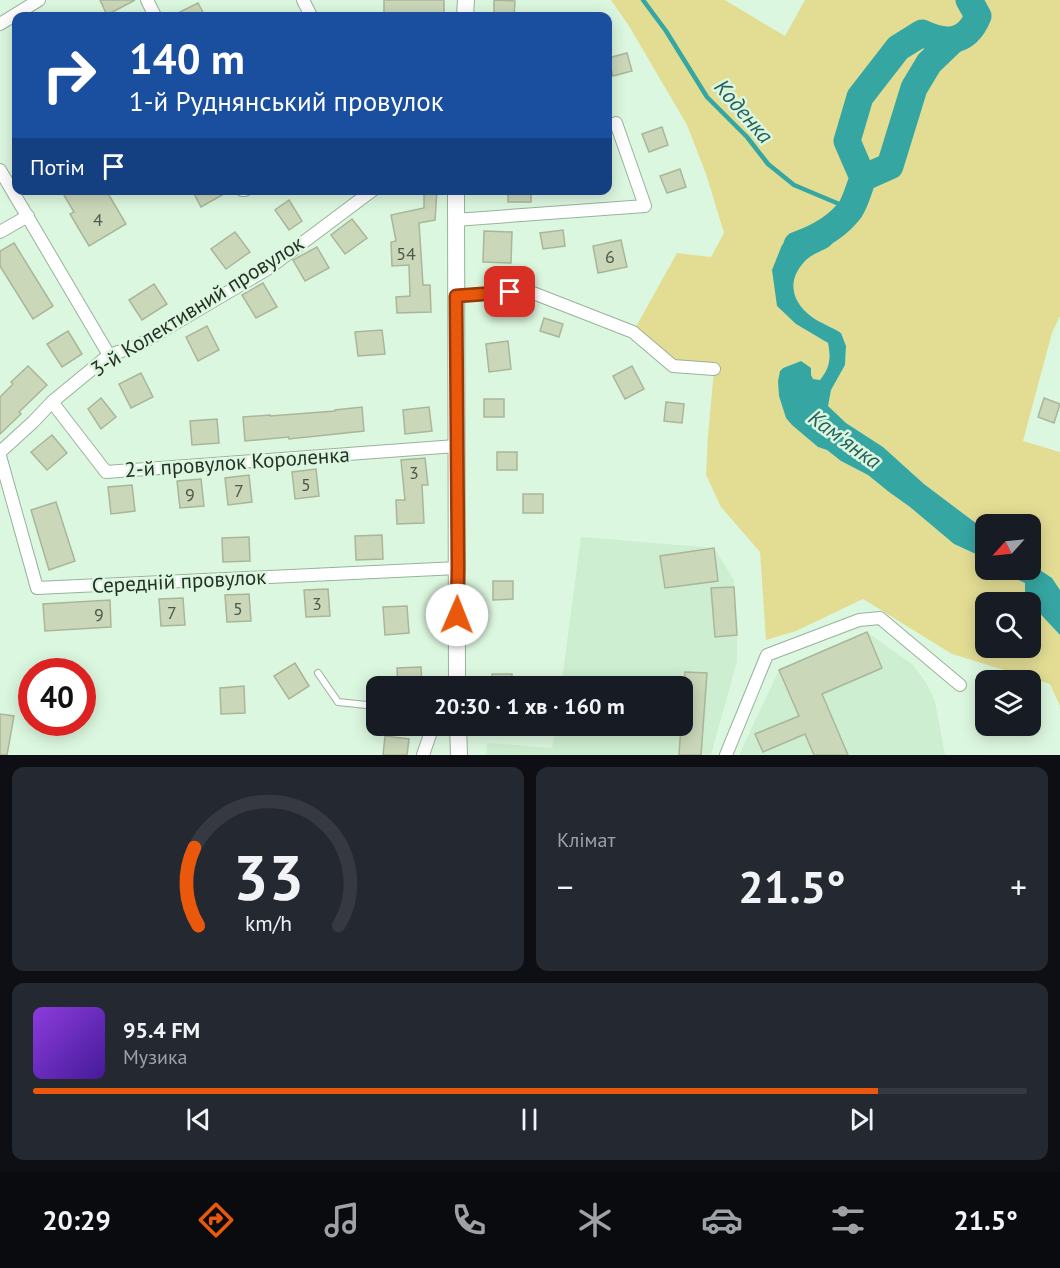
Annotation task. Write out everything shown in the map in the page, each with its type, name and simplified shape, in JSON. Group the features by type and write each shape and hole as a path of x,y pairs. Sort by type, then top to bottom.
{"street":[{"path":"20,12 39,0"},
{"path":"455,220 645,206 616,123"},
{"path":"0,170 12,190"},
{"path":"15,195 109,355"},
{"name":"3-й Колективний провулок","path":"0,454 52,402 109,355 137,346 269,268 366,195"},
{"path":"456,195 457,676"},
{"path":"0,232 28,216"},
{"path":"456,296 528,291 633,332 673,366 714,369"},
{"name":"2-й провулок Короленка","path":"52,402 106,472 456,446"},
{"name":"Середній провулок","path":"0,454 37,588 458,568"},
{"path":"726,755 767,655 859,620 880,618 960,685"},
{"path":"451,676 456,663"},
{"path":"423,755 430,736"},
{"path":"458,736 459,755"}],"lane":[{"path":"318,673 338,702 366,705"}],"shaded area":[{"path":"611,0 725,0 785,36 805,0 1060,0 1060,316 1052,333 1023,441 1060,452 1060,590 1052,578 1041,571 1041,514 975,514 975,522 924,484 883,447 846,423 827,406 831,390 845,365 846,346 841,333 805,311 795,297 794,290 794,282 800,267 806,260 837,239 829,229 817,222 782,245 796,324 828,343 829,363 820,380 813,380 801,361 783,368 780,371 779,396 786,418 818,447 868,475 954,544 975,554 975,580 1018,580 1025,583 1025,592 975,592 975,658 1041,658 1041,615 1060,635 1060,706 1050,684 1041,681 1041,670 1004,670 952,654 863,599 796,631 766,640 760,552 721,507 706,475 714,370 673,366 633,332 677,253 711,257 724,233 706,174 687,125 629,26"},
{"path":"581,537 714,548 734,580 737,661 711,755 486,755 487,743 552,748 554,736 693,736 693,676 562,676"},
{"path":"867,632 913,665 927,684 935,702 945,755 739,755 779,670"}],"water":[{"path":"818,222 837,238 828,247 806,260 800,267 794,282 795,297 799,304 815,319 841,333 846,346 845,365 831,390 828,406 846,423 883,447 924,484 975,522 975,554 954,544 868,475 818,447 786,418 779,396 780,371 801,361 811,368 813,379 820,380 829,363 828,343 796,324 777,306 772,270 782,245 799,232"},
{"path":"1041,571 1052,578 1060,590 1060,635 1041,615 1041,592 1025,592 1025,583 1018,580 1041,580"}],"building":[{"path":"100,0 135,0 113,12 106,12"},
{"path":"384,0 444,0 444,12 384,12"},
{"path":"494,0 515,1 514,12 494,12"},
{"path":"198,3 203,12 180,12"},
{"path":"627,53 632,71 613,76 612,57"},
{"path":"662,127 668,145 649,152 642,134"},
{"path":"680,169 686,187 667,193 660,176"},
{"path":"64,195 109,195 126,224 89,246 70,214 74,212"},
{"path":"195,195 222,195 201,207"},
{"path":"424,195 437,195 435,220 419,223 423,285 430,285 431,312 397,313 396,297 410,296 409,265 392,266 391,242 396,241 391,215 424,208"},
{"path":"508,195 531,195 531,202 508,202"},
{"path":"289,200 302,221 289,230 275,210"},
{"path":"352,219 367,238 345,254 331,235"},
{"path":"563,230 565,246 543,249 540,233"},
{"path":"484,231 512,232 511,263 483,262"},
{"path":"235,232 250,252 226,269 211,249"},
{"path":"621,240 627,267 598,273 593,246"},
{"path":"14,243 53,306 33,319 0,266 0,251"},
{"path":"317,247 329,268 305,281 293,260"},
{"path":"263,283 277,307 256,318 242,295"},
{"path":"154,284 167,304 142,320 129,300"},
{"path":"544,318 563,324 559,337 540,331"},
{"path":"207,326 219,350 198,361 186,337"},
{"path":"382,330 385,354 358,356 355,332"},
{"path":"68,331 82,354 62,367 47,344"},
{"path":"508,341 511,369 489,372 486,344"},
{"path":"28,366 47,385 0,434 0,397 13,384 11,382"},
{"path":"632,366 644,389 625,399 613,376"},
{"path":"141,373 153,397 131,408 119,384"},
{"path":"101,398 116,417 101,429 88,409"},
{"path":"1044,398 1060,404 1054,423 1038,417"},
{"path":"484,399 504,399 504,417 484,417"},
{"path":"666,402 684,404 682,423 664,421"},
{"path":"362,407 364,431 245,441 243,417"},
{"path":"429,407 432,431 405,434 403,410"},
{"path":"217,419 219,443 192,445 190,421"},
{"path":"52,435 67,453 47,470 31,452"},
{"path":"497,452 517,452 517,470 497,470"},
{"path":"425,458 428,485 422,485 424,523 397,524 396,500 405,500 401,460"},
{"path":"316,469 319,496 295,499 292,472"},
{"path":"249,475 252,502 228,505 225,478"},
{"path":"201,479 204,506 180,508 177,481"},
{"path":"132,485 135,511 111,514 108,487"},
{"path":"523,494 543,494 543,513 523,513"},
{"path":"56,502 75,561 49,570 31,510"},
{"path":"382,535 383,559 356,560 355,536"},
{"path":"249,537 250,561 223,562 222,538"},
{"path":"714,548 718,581 665,588 660,556"},
{"path":"493,581 513,581 513,599 493,600"},
{"path":"734,587 737,635 715,637 711,588"},
{"path":"328,589 330,616 306,617 304,590"},
{"path":"249,594 251,621 227,622 225,595"},
{"path":"183,598 185,625 161,626 159,599"},
{"path":"110,600 111,627 45,631 43,604"},
{"path":"407,606 409,633 385,635 383,607"},
{"path":"867,632 882,668 822,694 848,755 814,755 805,734 763,752 755,734 799,716 779,670"},
{"path":"295,663 309,686 289,699 274,676"},
{"path":"421,667 421,676 397,676 397,668"},
{"path":"685,672 707,673 701,755 679,755 680,736 693,736 693,676 685,676"},
{"path":"492,674 512,674 512,676 492,676"},
{"path":"244,686 245,713 221,714 220,688"},
{"path":"0,714 14,716 7,755 0,755"},
{"path":"385,736 409,739 407,755 383,755"}],"waterway":[{"name":"Коденка","path":"643,0 666,31 707,97 747,137 768,164 794,185 851,209"},
{"name":"Кам'янка","path":"796,248 797,245 833,227 854,203 863,178 847,141 860,97 898,48 922,33 948,40 968,32 978,16 969,0"},
{"path":"863,178 890,166 914,88 929,63 953,40"}],"route":[{"path":"457,615 456,296 510,292"}]}
